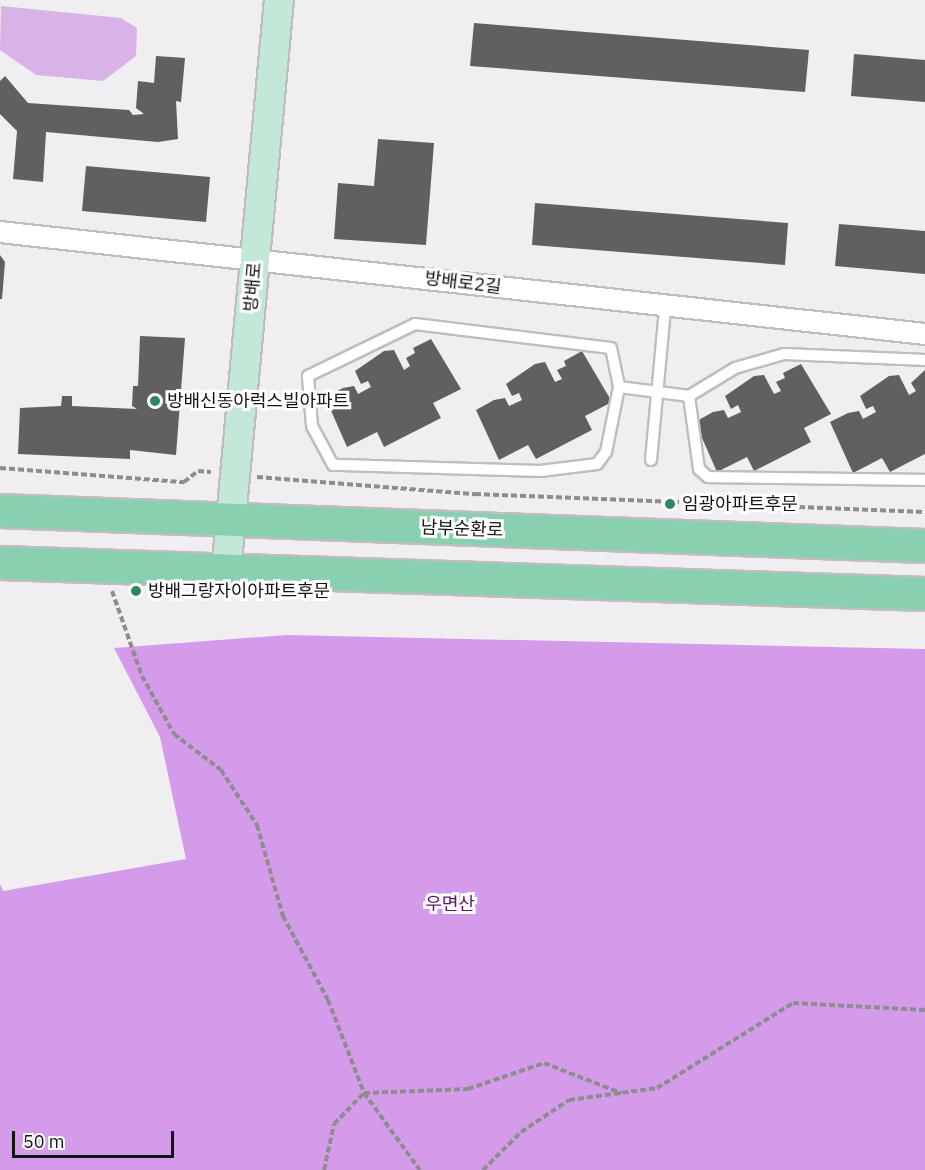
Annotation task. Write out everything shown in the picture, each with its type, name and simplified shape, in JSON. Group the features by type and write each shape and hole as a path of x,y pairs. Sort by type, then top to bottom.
{"main road":[{"name":"방배로","path":"226,573 279,0"},
{"name":"남부순환로","path":"0,511 925,546"},
{"path":"0,563 226,573 925,594"}],"street":[{"name":"방배로2길","path":"0,232 256,257 665,308 925,334"}],"lane":[{"path":"651,460 654,390 665,308"},
{"path":"415,324 431,324 611,348 619,387 606,452 597,464 540,471 333,465 312,426 308,376 415,324"},
{"path":"619,387 688,396 735,368 784,354 925,360"},
{"path":"688,396 699,469 708,477 925,480"}],"path":[{"path":"0,468 184,482 198,471"},
{"path":"297,482 925,512"},
{"path":"106,567 142,676 174,734 222,770 257,825 284,916 328,1000 364,1093 420,1170"},
{"path":"483,1170 521,1132 569,1100 657,1088 793,1003 925,1010"},
{"path":"324,1170 334,1124 364,1093 468,1089 544,1063 622,1093"}],"shaded area":[{"path":"1,6 121,18 137,28 136,56 103,81 36,75 0,50"}],"green space":[{"name":"우면산","path":"287,635 925,649 925,1170 0,1170 0,884 3,891 186,859 160,737 114,648"}],"building":[{"path":"474,23 809,50 805,92 470,66"},
{"path":"854,54 925,60 925,102 851,96"},
{"path":"156,56 185,58 181,102 176,101 178,139 158,142 46,132 43,182 13,179 17,131 0,114 0,81 5,76 28,103 129,110 133,115 144,114 136,108 138,81 154,83"},
{"path":"378,139 434,143 426,245 334,239 338,183 374,186"},
{"path":"86,166 210,177 206,222 82,211"},
{"path":"535,203 788,223 785,265 532,245"},
{"path":"839,224 925,231 925,274 835,266"},
{"path":"0,255 5,262 2,299 0,299"},
{"name":"방배신동아럭스빌아파트","path":"140,336 185,338 176,455 130,450 130,459 18,454 20,408 61,406 62,396 72,396 72,406 137,409 132,406 133,386 138,386"},
{"path":"431,339 461,389 433,403 441,418 384,447 377,432 347,447 325,397 343,388 354,386 358,394 371,387 368,381 361,384 355,371 384,351 394,350 404,370 410,366 406,358 415,353 413,348"},
{"path":"582,351 612,402 585,416 592,430 536,459 528,445 499,460 476,410 494,400 505,398 509,406 522,400 519,393 512,396 506,384 535,364 545,362 555,382 562,379 557,370 566,366 564,361"},
{"path":"801,364 831,414 804,428 811,442 754,471 747,457 717,472 695,422 713,412 724,410 728,418 741,412 738,405 731,409 725,396 754,376 764,375 774,394 781,391 776,382 785,378 783,373"},
{"path":"925,370 925,454 890,472 882,458 853,473 830,422 848,413 859,411 863,419 876,412 873,406 866,409 860,396 889,376 899,375 909,395 916,391 911,383"}],"place":[{"name":"방배신동아럭스빌아파트","path":"155,401"},
{"name":"임광아파트후문","path":"670,504"},
{"name":"방배그랑자이아파트후문","path":"136,591"}]}
